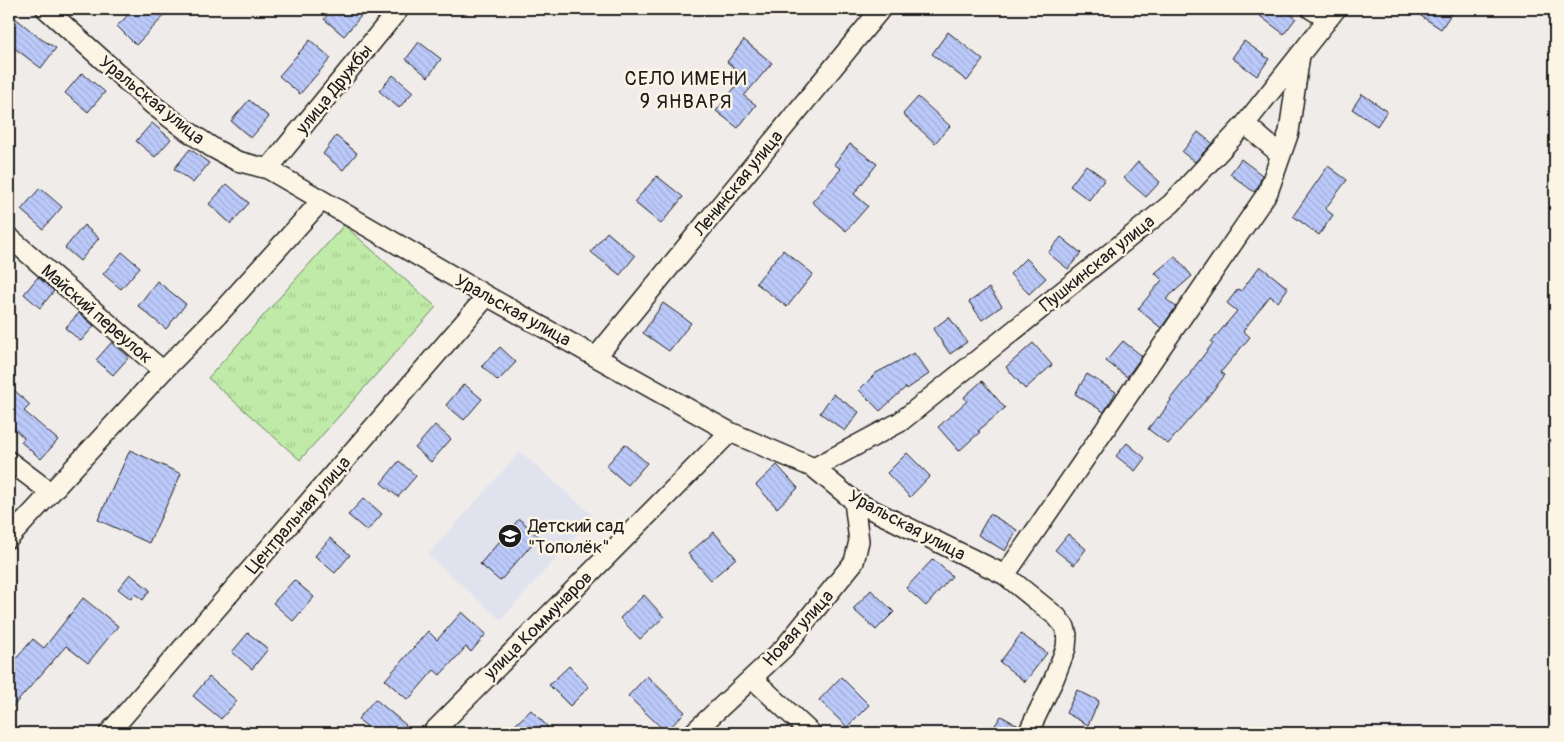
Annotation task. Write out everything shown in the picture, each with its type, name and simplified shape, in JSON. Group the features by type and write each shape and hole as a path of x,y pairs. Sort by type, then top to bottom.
{"street":[{"name":"Уральская улица","path":"46,9 153,105 213,148 237,160 268,170 730,432 814,468 854,500 1005,575 1057,616 1065,627 1067,635 1066,648 1054,679 1028,733"},
{"name":"улица Дружбы","path":"268,170 399,9"},
{"name":"Ленинская улица","path":"596,357 881,9"},
{"path":"1311,9 1332,14"},
{"name":"Пушкинская улица","path":"814,468 900,422 1172,204 1245,124 1332,14"},
{"path":"1005,575 1268,192 1289,132 1300,55"},
{"path":"1245,124 1281,155"},
{"path":"9,538 163,371 218,315 321,201"},
{"name":"Майский переулок","path":"9,237 163,371"},
{"name":"Центральная улица","path":"109,733 488,296"},
{"name":"улица Коммунаров","path":"432,733 730,432"},
{"path":"9,461 50,492"},
{"name":"Новая улица","path":"693,733 784,648 854,562 859,541 854,500"},
{"path":"752,678 811,733"}],"shaded area":[{"name":"Детский сад \"Тополёк\"","path":"520,452 593,516 501,620 428,555"}],"green space":[{"path":"344,225 436,307 300,460 208,378"}],"building":[{"path":"134,9 158,9 165,15 136,45 117,26"},
{"path":"333,9 367,9 344,36 324,19"},
{"path":"1266,9 1284,9 1296,18 1284,34 1260,16"},
{"path":"1425,9 1444,9 1451,14 1441,29 1421,16"},
{"path":"9,13 41,39 56,48 41,68 9,44"},
{"path":"948,32 983,60 967,81 932,54"},
{"path":"310,40 331,58 300,94 279,76"},
{"path":"744,40 772,63 744,96 756,105 738,128 716,111 744,76 727,62"},
{"path":"1244,41 1269,59 1257,76 1232,58"},
{"path":"419,42 441,59 428,77 406,59"},
{"path":"82,73 105,92 88,112 65,93"},
{"path":"393,75 413,92 399,108 379,91"},
{"path":"1362,94 1387,111 1377,126 1352,109"},
{"path":"918,97 950,126 935,143 903,114"},
{"path":"249,100 269,117 251,138 231,121"},
{"path":"152,123 171,139 155,157 136,141"},
{"path":"1198,132 1212,143 1195,162 1182,152"},
{"path":"336,136 357,153 343,170 323,154"},
{"path":"850,144 877,164 854,194 868,206 846,231 812,202 841,169 834,164"},
{"path":"190,149 209,163 193,183 174,169"},
{"path":"1241,159 1262,175 1254,192 1230,174"},
{"path":"1138,162 1160,182 1146,197 1124,178"},
{"path":"1086,165 1105,179 1089,200 1070,186"},
{"path":"1328,166 1347,180 1325,209 1333,215 1319,235 1293,216"},
{"path":"657,176 683,197 661,224 634,202"},
{"path":"227,184 249,203 231,224 209,204"},
{"path":"40,188 62,207 43,229 21,210"},
{"path":"84,225 99,238 80,261 65,248"},
{"path":"607,232 635,256 620,275 591,252"},
{"path":"1061,237 1081,253 1068,269 1048,253"},
{"path":"783,250 813,274 787,307 756,283"},
{"path":"122,252 140,267 121,289 103,274"},
{"path":"1175,256 1192,276 1166,299 1176,307 1161,328 1138,309 1162,280 1155,273"},
{"path":"1026,258 1046,278 1029,294 1010,274"},
{"path":"1260,266 1288,288 1278,302 1270,296 1243,331 1250,337 1221,372 1225,375 1168,444 1148,429 1157,417 1159,418 1170,399 1213,343 1211,342 1237,311 1227,303 1238,289 1241,291"},
{"path":"38,277 54,291 40,308 24,294"},
{"path":"157,281 186,304 166,329 138,306"},
{"path":"989,288 1002,306 982,320 969,302"},
{"path":"663,303 691,323 669,351 643,333"},
{"path":"79,313 94,326 81,341 65,328"},
{"path":"949,317 967,342 950,354 933,329"},
{"path":"1123,341 1142,356 1127,377 1106,361"},
{"path":"112,342 129,357 113,375 96,360"},
{"path":"1033,343 1052,365 1025,389 1006,367"},
{"path":"500,347 516,362 498,381 482,366"},
{"path":"914,353 929,374 907,389 906,387 880,411 859,390 876,373"},
{"path":"1087,374 1116,392 1104,412 1075,394"},
{"path":"982,381 1005,408 978,431 980,432 959,451 938,427 967,401 964,397"},
{"path":"464,384 482,399 464,420 446,405"},
{"path":"9,385 30,405 24,411 58,440 41,459 21,442 24,438 9,424"},
{"path":"833,394 859,412 845,431 820,413"},
{"path":"435,425 451,439 431,462 415,448"},
{"path":"1127,443 1145,458 1135,471 1116,456"},
{"path":"625,444 647,463 628,485 606,466"},
{"path":"130,450 181,474 149,543 98,520"},
{"path":"907,453 930,476 910,497 887,473"},
{"path":"399,461 416,476 398,497 381,483"},
{"path":"777,465 798,488 777,508 756,485"},
{"path":"364,498 382,514 367,531 348,515"},
{"path":"990,514 1017,530 1005,551 978,535"},
{"path":"519,519 539,536 500,581 480,564"},
{"path":"714,532 736,558 711,580 688,554"},
{"path":"1068,534 1086,549 1074,565 1055,550"},
{"path":"330,538 350,555 335,573 315,556"},
{"path":"933,559 952,576 926,606 906,588"},
{"path":"130,574 150,590 143,600 135,594 131,599 118,589"},
{"path":"294,580 314,597 293,621 273,603"},
{"path":"871,590 894,612 876,630 853,609"},
{"path":"644,595 664,617 640,639 620,618"},
{"path":"83,598 118,626 88,663 66,646 9,711 9,667 33,639 44,648"},
{"path":"462,612 486,634 471,652 466,647 440,675 434,670 408,700 385,680 428,631 437,640"},
{"path":"248,633 268,649 252,669 232,652"},
{"path":"1021,634 1047,653 1025,682 1000,662"},
{"path":"569,666 589,687 570,706 549,685"},
{"path":"647,676 685,712 666,732 628,696"},
{"path":"209,677 237,701 221,719 193,696"},
{"path":"841,677 869,705 847,727 819,700"},
{"path":"1077,690 1099,701 1088,725 1066,713"},
{"path":"375,699 406,725 400,733 375,733 358,719"},
{"path":"531,710 548,727 542,733 521,733 514,726"},
{"path":"1001,716 1019,726 1017,733 990,733"}],"place":[{"name":"Детский сад \"Тополёк\"","path":"510,536"}],"district":[{"name":"СЕЛО ИМЕНИ 9 ЯНВАРЯ","path":"686,90"}]}
